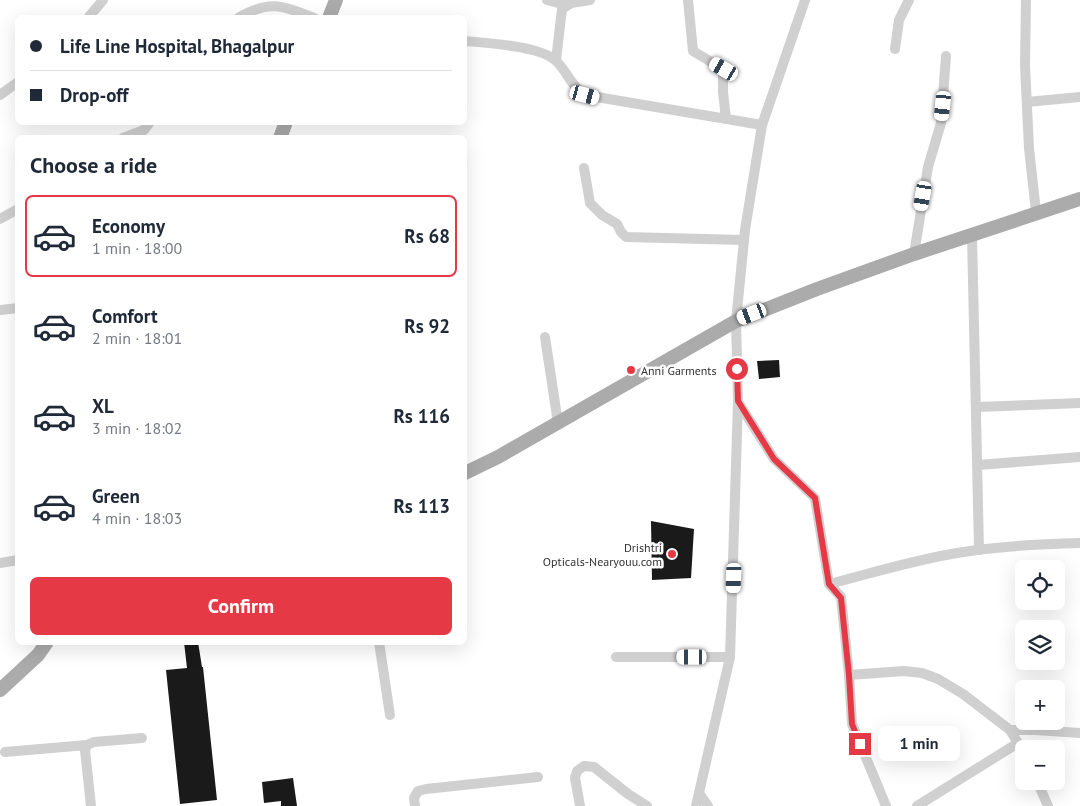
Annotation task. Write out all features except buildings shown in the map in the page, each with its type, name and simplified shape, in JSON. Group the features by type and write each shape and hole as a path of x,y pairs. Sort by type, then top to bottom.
{"main road":[{"path":"330,15 336,0"},
{"path":"467,472 498,457 736,321 914,254 1080,199"},
{"path":"38,655 45,645"},
{"path":"0,690 38,655 55,645"}],"street":[{"path":"90,15 103,0"},
{"path":"242,15 257,2 268,0 279,2 307,15"},
{"path":"550,0 566,5 590,0"},
{"path":"688,0 692,51 724,69 723,92 726,119"},
{"path":"696,806 730,657 738,401 736,321 744,240 762,125 805,0"},
{"path":"895,49 899,20 909,0"},
{"path":"1026,0 1024,66 1029,148 1036,212"},
{"path":"556,60 562,8 566,5"},
{"path":"467,41 546,54 556,60 578,91 585,95 762,125"},
{"path":"914,254 928,167 941,124 946,56"},
{"path":"0,95 15,84"},
{"path":"1026,102 1080,97"},
{"path":"131,135 144,130 148,125"},
{"path":"584,168 590,202 602,215 617,224 626,237 744,240"},
{"path":"0,219 15,211"},
{"path":"972,236 979,550"},
{"path":"0,310 15,308"},
{"path":"545,337 558,423"},
{"path":"738,401 774,459 815,498 829,584 841,598 852,724 886,806"},
{"path":"977,407 1080,403"},
{"path":"978,465 1080,458"},
{"path":"829,584 921,560 979,550 1080,543"},
{"path":"0,563 15,560"},
{"path":"379,645 390,715"},
{"path":"616,657 730,657"},
{"path":"849,675 904,671 922,673 963,694 1010,730 1016,740"},
{"path":"1010,730 1080,733"},
{"path":"4,752 142,738"},
{"path":"87,745 91,806"},
{"path":"917,806 1015,745"},
{"path":"580,806 575,778 577,771 584,766 594,767 646,806"},
{"path":"415,806 414,798 418,792 426,789 538,777"},
{"path":"1041,790 1048,806"},
{"path":"699,793 708,806"}],"place":[{"name":"Anni Garments","path":"631,370"},
{"name":"Drishtri Opticals-Nearyouu.com","path":"672,554"}],"route":[{"path":"737,369 738,401 774,459 815,498 829,584 841,598 852,724 860,744"}]}
